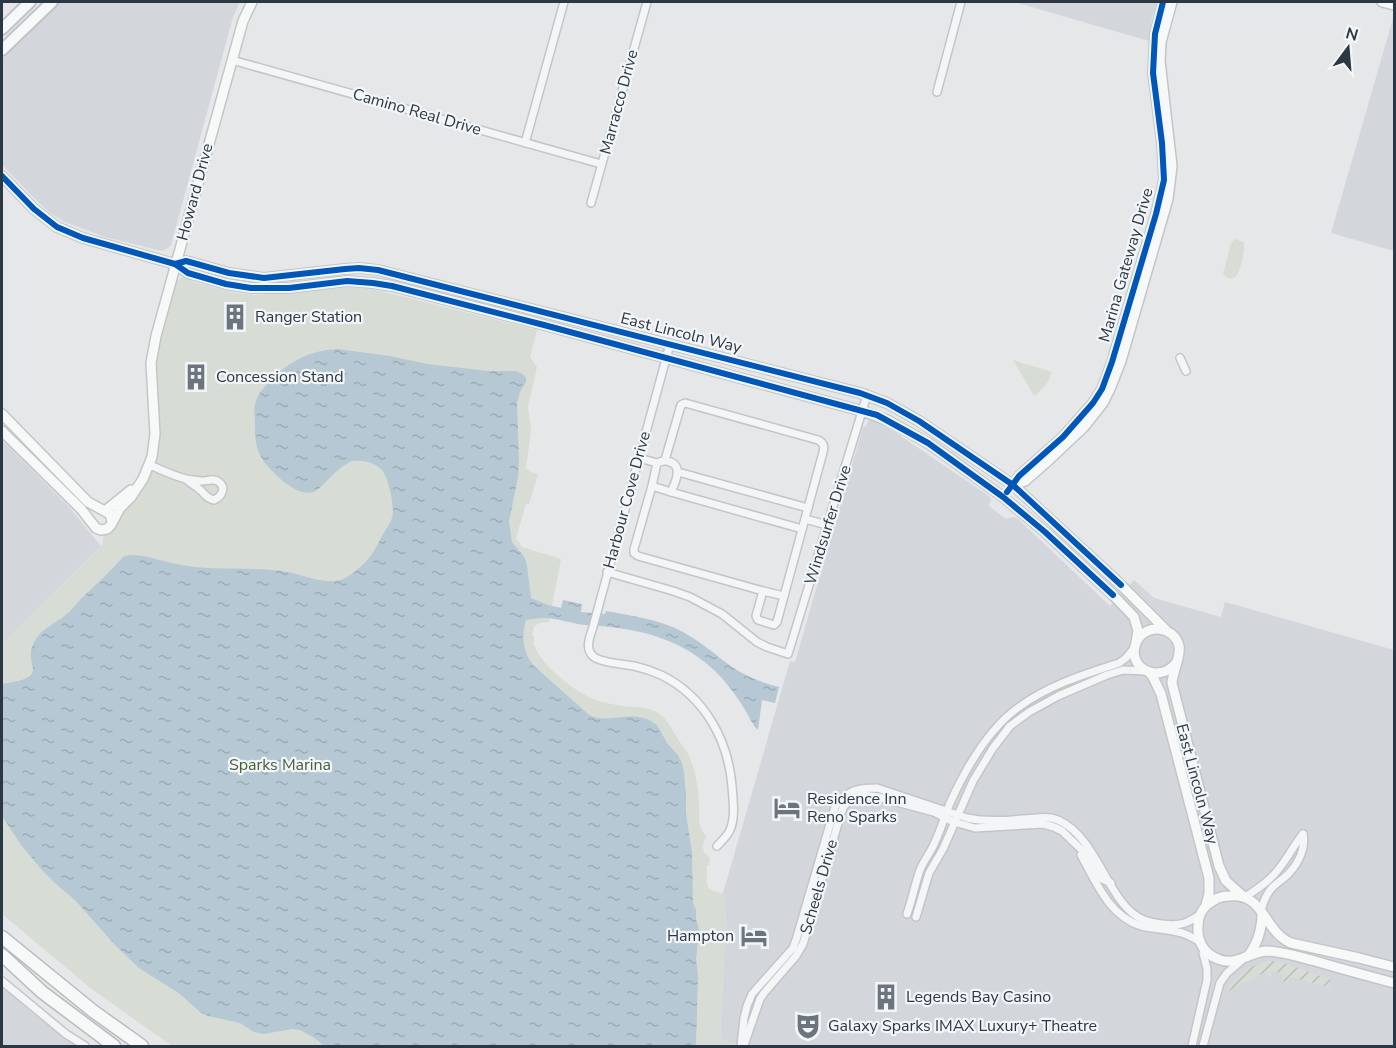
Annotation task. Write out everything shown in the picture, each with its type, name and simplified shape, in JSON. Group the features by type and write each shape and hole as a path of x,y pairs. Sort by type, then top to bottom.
{"highway":[{"path":"2,929 19,945 35,966"},
{"path":"2,938 35,966 142,1047"},
{"path":"2,955 42,992"},
{"path":"2,962 114,1047"}],"main road":[{"path":"2,29 30,2"},
{"path":"2,50 52,2"}],"street":[{"name":"Howard Drive","path":"112,522 143,479 150,465 155,446 153,349 243,21 252,2"},
{"path":"525,143 564,2"},
{"name":"Marracco Drive","path":"591,203 646,2"},
{"path":"937,92 962,2"},
{"name":"Marina Gateway Drive","path":"1004,497 1019,476 1063,437 1093,403 1102,389 1112,362 1164,180 1153,73 1155,34 1163,2"},
{"name":"Marina Gateway Drive","path":"1013,485 1025,481 1084,427 1103,403 1121,361 1168,199 1171,180 1172,166 1160,61 1161,42 1172,2"},
{"path":"1382,2 1395,5"},
{"name":"Camino Real Drive","path":"232,60 602,164"},
{"name":"East Lincoln Way","path":"2,176 34,209 57,227 83,238 176,264 188,273 251,288 289,288 346,281 392,286 862,411 887,420 928,443 1004,497 1045,532 1134,617 1138,631 1136,645"},
{"name":"East Lincoln Way","path":"176,264 186,261 229,273 264,278 359,268 378,270 867,395 919,421 1013,485 1166,630"},
{"name":"Harbour Cove Drive","path":"670,344 588,645 592,655 599,660 636,666 661,675 690,695 709,716 727,756 732,792 731,826 717,846"},
{"path":"1180,358 1186,371"},
{"name":"Windsurfer Drive","path":"608,572 690,597 722,614 758,642 788,654 867,395"},
{"path":"665,460 681,405 685,403 822,442 824,446 808,508 777,622 774,625 758,620 756,616 764,591"},
{"path":"2,414 88,502 110,514 112,522 110,527 98,530 81,509 2,431"},
{"path":"639,458 657,463 665,460 673,463 678,472 808,508"},
{"path":"40,470 48,462"},
{"path":"657,463 634,553 670,566 784,596"},
{"path":"150,465 187,480 209,499 214,500 221,495 223,490 217,480 204,482 187,480"},
{"path":"670,492 678,472"},
{"path":"652,486 802,529"},
{"name":"Howard Drive","path":"104,510 128,491 136,488"},
{"path":"92,523 93,515 99,510 104,510"},
{"path":"805,519 827,525"},
{"path":"907,914 921,869 933,847 950,803 979,750 1000,723 1018,707 1044,692 1074,678 1119,663 1126,658 1142,635 1149,630 1166,630 1172,635 1179,646 1179,655 1173,667 1158,674 1123,670 1107,675 1058,696 1029,712 1010,726 993,748 973,781 943,849 928,873 916,917"},
{"path":"1136,645 1136,659 1147,671"},
{"name":"East Lincoln Way","path":"1176,663 1172,683 1174,695 1219,866 1226,881 1244,897"},
{"name":"East Lincoln Way","path":"1147,671 1153,677 1161,694 1209,878 1209,894 1203,910"},
{"path":"742,1047 744,1018 752,994 793,948 815,886 827,845 825,839 835,807 851,791 864,788 877,788 945,817 956,819 982,821 1045,817 1056,819 1075,845 1109,903 1120,915 1140,926 1179,932 1202,945"},
{"name":"Scheels Drive","path":"742,1047 757,1005 764,993 796,956 802,945 815,886 844,806 850,800 863,795 934,812 945,817"},
{"path":"1064,828 1076,832 1092,852 1124,905 1143,919 1176,925 1185,924 1214,900 1224,896 1244,897 1253,901 1283,940 1395,967"},
{"path":"1203,1047 1221,983 1232,968 1255,946 1260,933 1264,901 1271,889 1288,875 1298,861 1305,842 1303,834 1277,872 1262,887 1244,897"},
{"path":"1075,845 1086,854 1100,878 1111,884"},
{"path":"1203,910 1198,922 1197,933 1208,953 1218,960 1236,961 1263,951 1287,953 1395,984"},
{"path":"1192,1047 1207,977 1202,945"},
{"path":"2,981 85,1047"}],"shaded area":[{"path":"59,2 240,2 233,17 171,245 162,251 105,237 65,222 50,213 2,165 2,59"},
{"path":"1014,2 1157,2 1152,17 1149,41"},
{"path":"1394,15 1394,251 1331,233"},
{"path":"869,420 886,426 989,496 991,499 989,506 1006,519 1017,518 1110,606 1134,580 1154,598 1221,617 1225,602 1394,650 1394,1046 738,1046 720,1040 726,913 723,893 790,661 795,662 863,427"},
{"path":"2,440 70,508 101,546 2,644"},
{"path":"2,986 31,1012 78,1046 2,1046"}],"green space":[{"path":"1235,239 1244,242 1243,256 1241,267 1234,278 1229,279 1223,274 1231,243"},
{"name":"Sparks Marina","path":"184,277 193,282 236,293 257,295 337,287 372,289 537,330 530,357 537,367 528,407 531,431 526,468 538,474 516,538 522,547 561,559 549,622 539,623 534,627 533,642 536,650 555,673 587,696 598,701 645,708 661,715 687,752 697,785 700,824 706,836 703,848 710,858 709,865 707,865 707,885 716,892 723,893 726,913 720,1039 738,1046 172,1046 93,990 2,914 2,644 101,546 104,534 116,516 152,472 159,449 157,351 175,282"},
{"path":"1013,360 1052,372 1045,386 1034,396"},
{"path":"1269,961 1281,962 1331,980 1329,987 1290,977 1288,983 1282,981 1283,974 1272,971 1270,978 1265,972 1226,990 1245,971"}],"water":[{"name":"Sparks Marina","path":"337,349 390,356 427,364 488,371 516,371 524,375 526,382 517,403 518,477 509,522 512,542 525,558 531,598 561,608 563,600 582,604 581,612 605,614 606,611 664,624 690,636 743,674 779,687 775,703 762,700 758,730 723,680 686,649 664,639 614,627 550,618 526,620 524,626 525,649 533,665 588,714 603,719 639,717 648,720 657,725 682,763 692,852 693,903 699,930 696,959 698,976 696,1046 324,1046 300,1030 292,1029 264,1034 254,1032 240,1023 200,1012 180,994 139,968 75,900 42,870 21,845 2,816 2,684 19,681 32,673 31,656 36,639 70,611 123,557 134,555 186,566 282,571 318,580 333,581 344,579 353,573 372,554 393,513 389,486 382,470 368,462 352,461 338,470 317,490 308,493 288,485 270,469 261,457 256,443 255,406 265,386 287,367 302,358 318,352"}],"cycle path":[{"path":"1007,492 1019,476 1063,437 1093,403 1102,389 1112,362 1164,180 1153,73 1155,34 1163,2"},
{"path":"2,176 34,209 57,227 83,238 175,264 188,273 226,284 251,288 289,288 347,281 392,286 877,415 928,443 1003,497 1045,532 1113,595"},
{"path":"175,264 186,261 229,273 264,278 359,268 378,270 860,393 887,403 919,421 1013,485 1121,585"}],"place":[{"name":"Ranger Station","path":"235,317"},
{"name":"Concession Stand","path":"196,377"},
{"name":"Residence Inn Reno Sparks","path":"787,808"},
{"name":"Hampton","path":"754,936"},
{"name":"Legends Bay Casino","path":"886,997"},
{"name":"Galaxy Sparks IMAX Luxury+ Theatre","path":"808,1026"}]}
